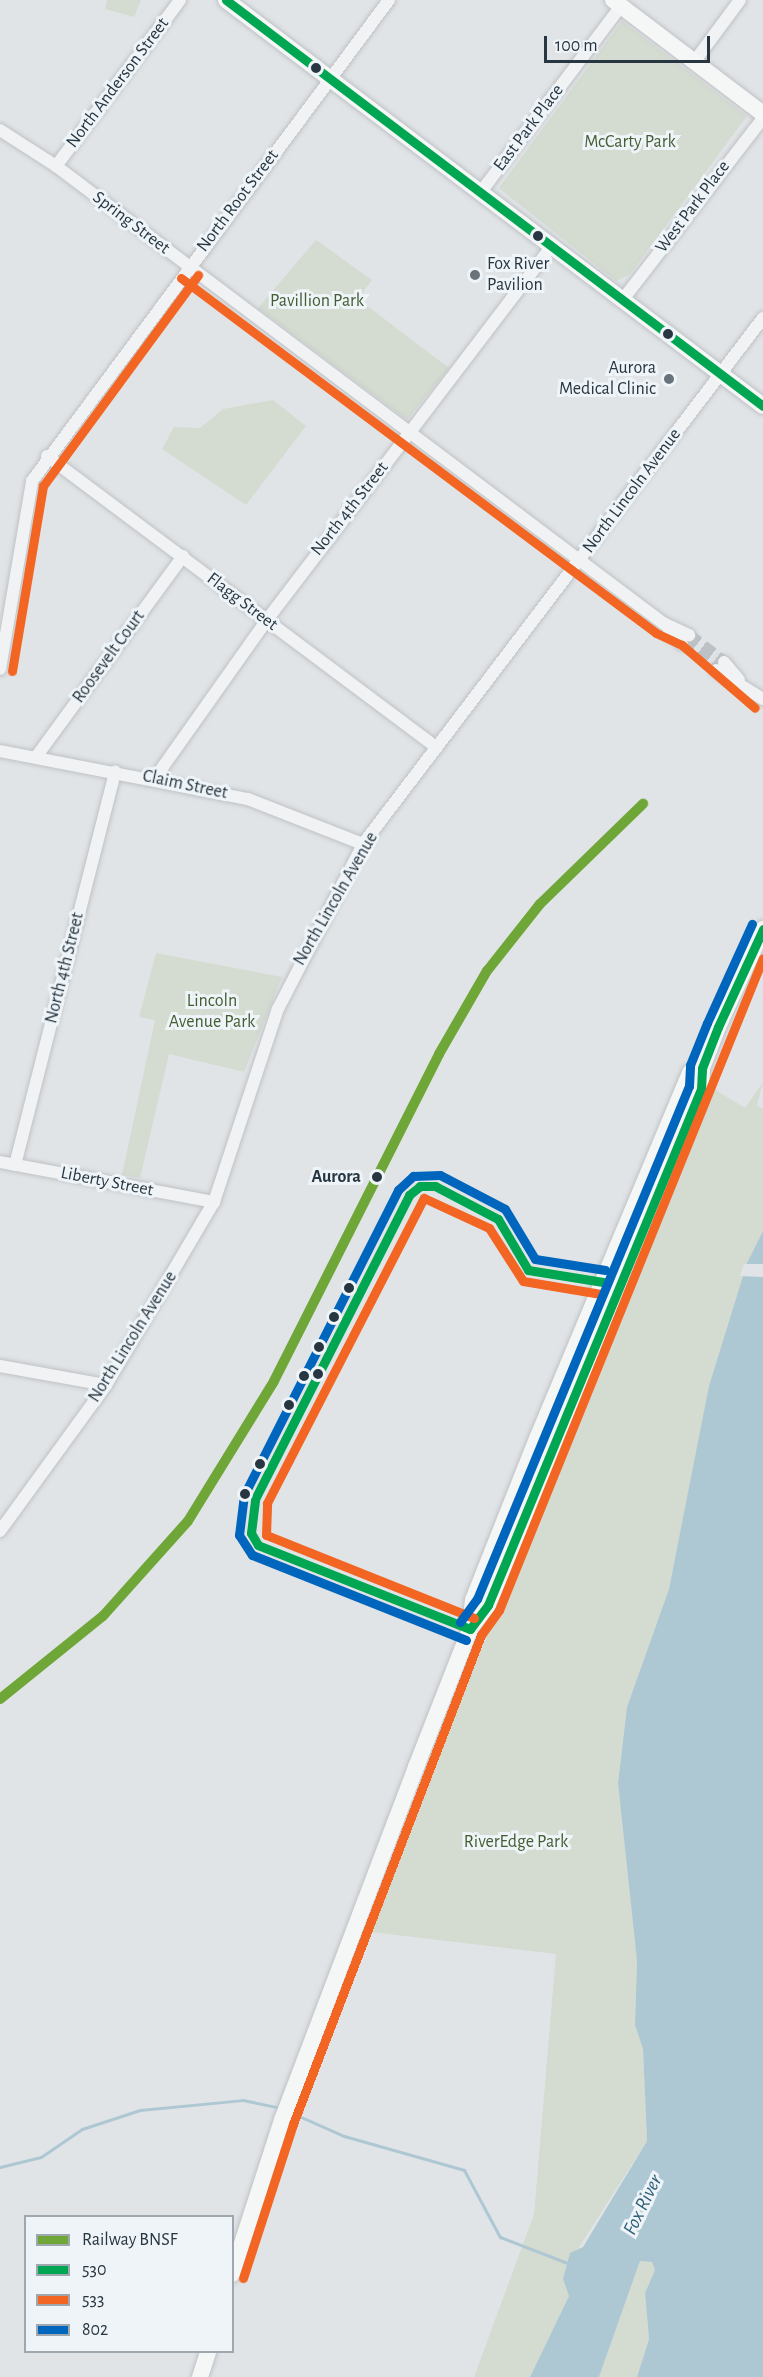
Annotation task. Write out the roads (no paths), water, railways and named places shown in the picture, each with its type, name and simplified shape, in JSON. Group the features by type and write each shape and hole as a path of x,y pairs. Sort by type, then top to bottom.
{"main road":[{"path":"226,0 480,193 624,298 763,406"},
{"path":"617,3 763,116"},
{"path":"234,2268 290,2098 470,1629 472,1600 690,1073 702,1068 763,929"},
{"path":"200,2377 208,2353"}],"street":[{"name":"North Anderson Street","path":"56,166 180,0"},
{"name":"North Root Street","path":"0,669 6,594 28,494 48,456 389,0"},
{"path":"694,62 740,0"},
{"name":"East Park Place","path":"480,193 617,3"},
{"name":"West Park Place","path":"624,298 763,116"},
{"name":"Spring Street","path":"0,130 56,166 188,268 686,640"},
{"name":"North 4th Street","path":"154,778 266,621 552,245"},
{"name":"North Lincoln Avenue","path":"0,1531 106,1385 214,1202 278,1009 363,844 763,318"},
{"name":"Flagg Street","path":"48,456 436,748"},
{"name":"Roosevelt Court","path":"36,757 183,556"},
{"path":"720,666 763,699"},
{"name":"Claim Street","path":"0,751 154,778 248,798 363,844"},
{"name":"North 4th Street","path":"15,1165 115,772"},
{"name":"Liberty Street","path":"0,1162 214,1202"},
{"path":"0,1366 106,1385"}],"water":[{"name":"Fox River","path":"763,1231 763,2377 637,2377 649,2339 645,2293 655,2270 652,2262 640,2261 599,2377 530,2377 569,2296 563,2279 570,2253 583,2247 647,2141 643,2049 635,2025 637,1961 618,1783 627,1707 669,1589 709,1386 747,1263"}],"waterway":[{"path":"0,2167 41,2157 82,2129 140,2110 243,2100 280,2108"},
{"path":"292,2113 344,2136 464,2170 500,2237 570,2264"}],"tunnel":[{"path":"689,635 724,662"},
{"path":"682,644 716,670"}],"rail line":[{"name":"BNSF","path":"0,1699 103,1616 188,1521 274,1381 439,1054 487,971 540,904 643,804"}],"place":[{"name":"Fox River Pavilion","path":"475,275"},
{"name":"Aurora Medical Clinic","path":"669,379"},
{"name":"Aurora","path":"377,1177"}],"park label":[{"name":"McCarty Park","path":"630,142"},
{"name":"Pavillion Park","path":"317,301"},
{"name":"Lincoln Avenue Park","path":"212,1012"},
{"name":"RiverEdge Park","path":"516,1842"}]}
